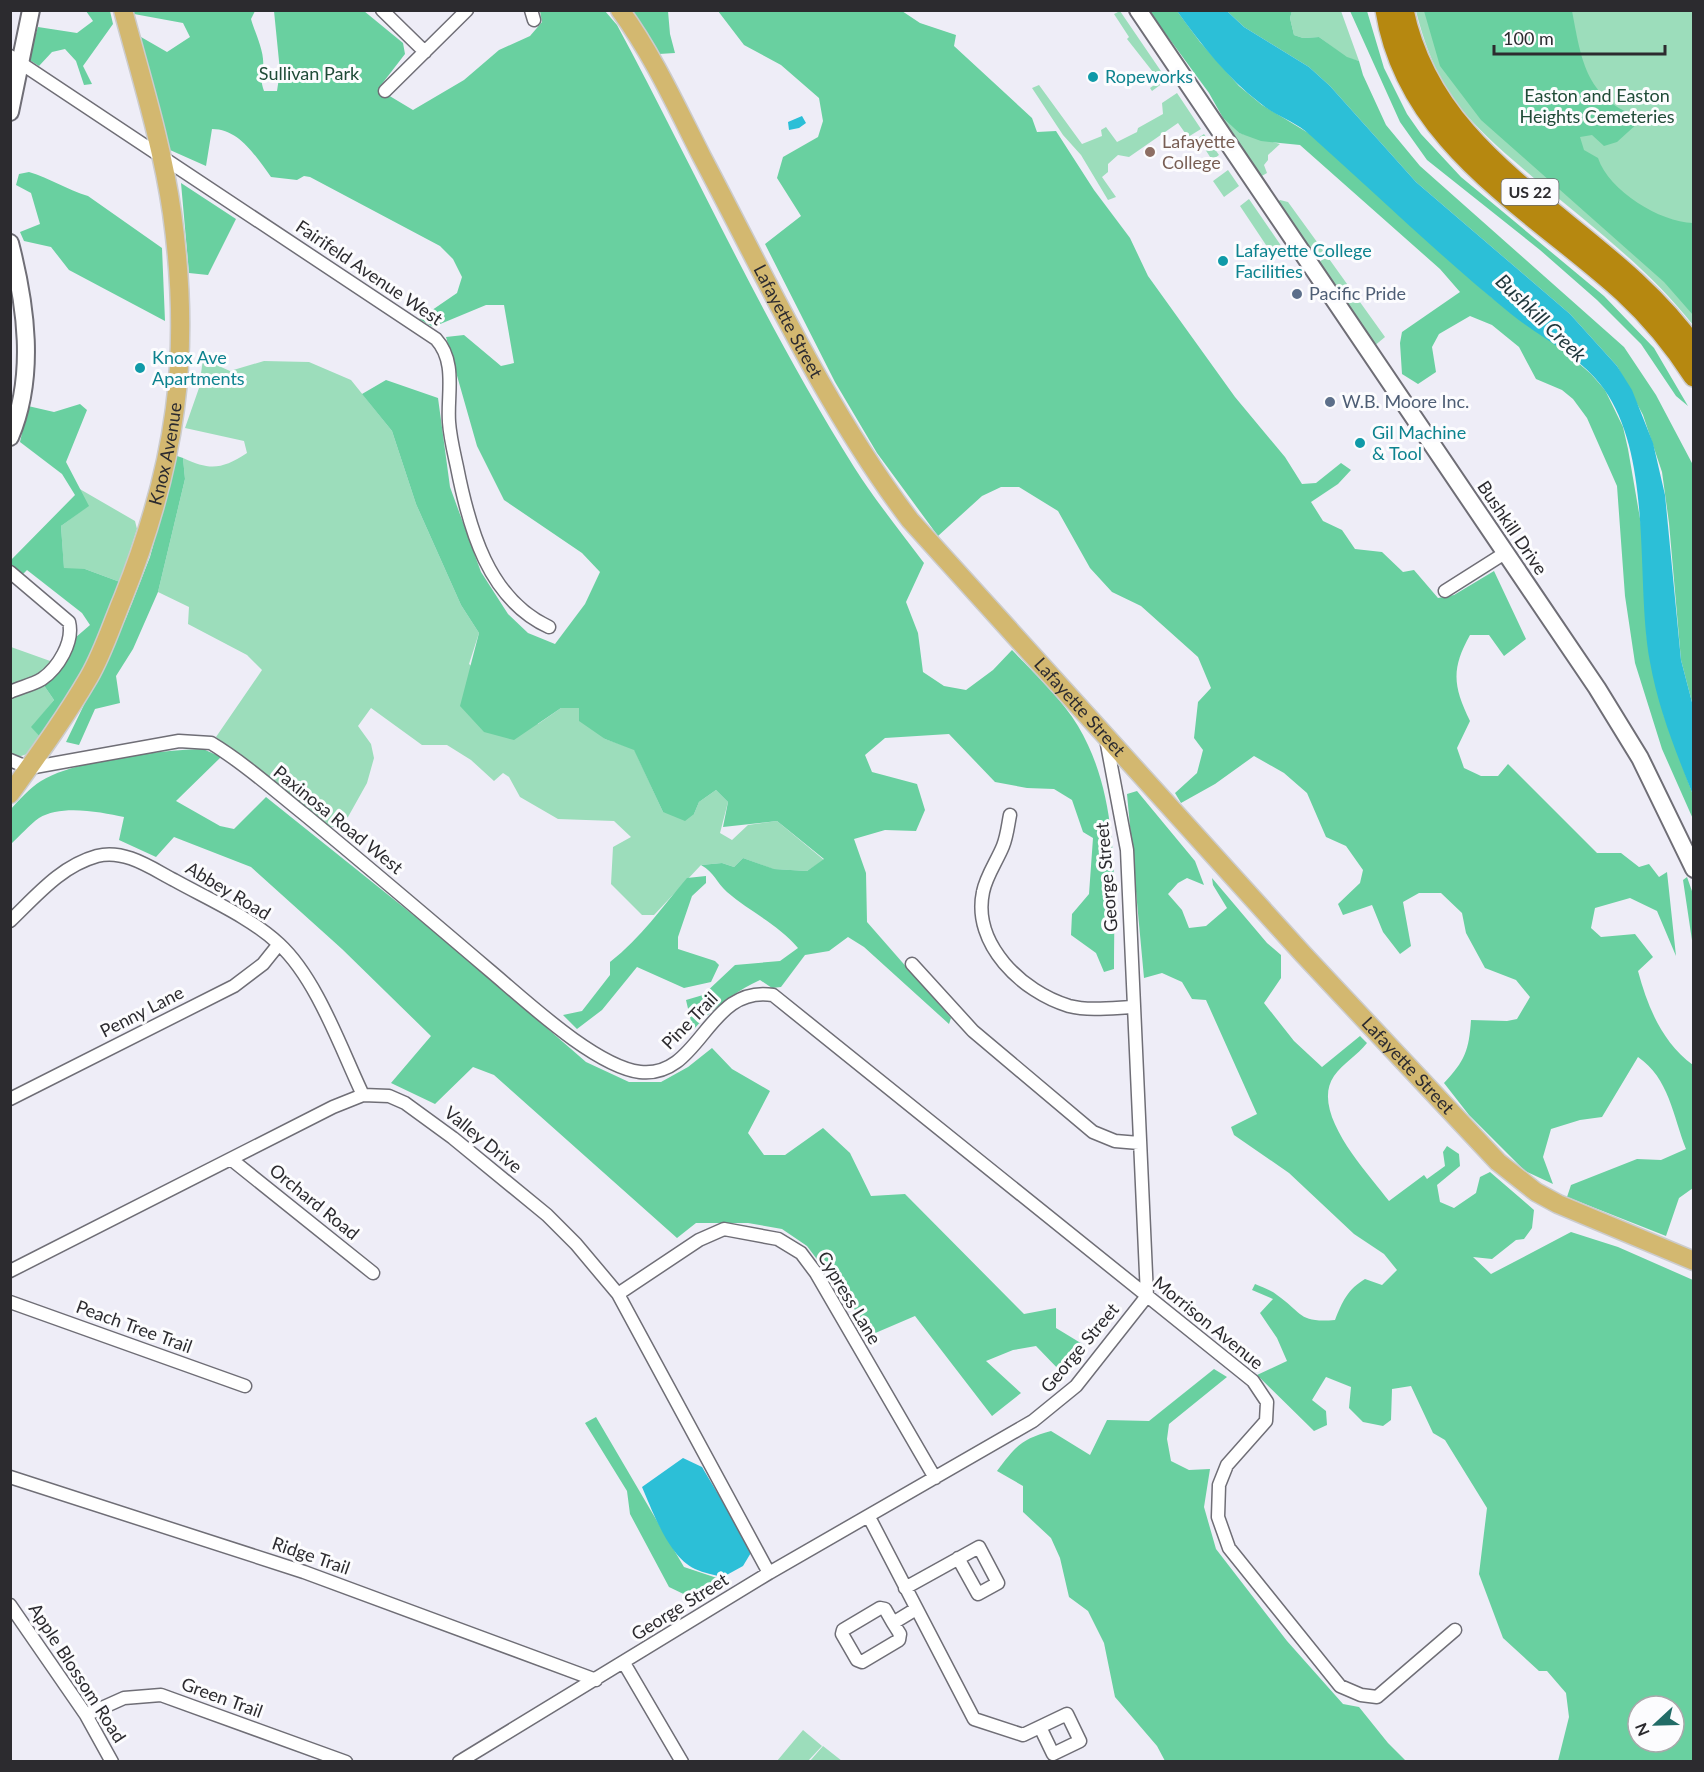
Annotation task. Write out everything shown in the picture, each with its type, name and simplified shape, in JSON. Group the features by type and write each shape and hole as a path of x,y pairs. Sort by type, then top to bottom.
{"highway":[{"name":"US 22","path":"1386,10 1395,47 1407,79 1423,107 1444,136 1485,176 1643,310 1665,335 1694,376"},
{"name":"US 22","path":"1403,10 1422,72 1437,98 1457,125 1489,157 1636,283 1664,311 1694,348"}],"main road":[{"name":"Knox Avenue","path":"10,794 47,745 90,675 108,634 149,528 176,412 180,332 176,250 161,154 123,10"},
{"name":"Lafayette Street","path":"620,10 656,69 821,383 879,479 910,520 1303,954 1498,1162 1536,1192 1558,1204 1694,1261"}],"street":[{"path":"10,112 15,59 31,10"},
{"path":"382,10 425,52"},
{"path":"385,91 467,10"},
{"name":"Bushkill Drive","path":"1138,10 1630,741 1694,869"},
{"name":"Fairifeld Avenue West","path":"15,59 161,154 424,331 443,347 448,358 449,423 464,500 485,561 496,581 517,608 533,620 549,627"},
{"path":"10,243 26,324 22,395 10,437"},
{"path":"1445,591 1505,553"},
{"path":"10,572 69,622 71,629 56,665 42,679 10,692"},
{"name":"George Street","path":"459,1761 769,1574 1051,1409 1076,1386 1147,1296 1127,850 1105,735"},
{"name":"Paxinosa Road West","path":"29,768 179,741 211,742 361,860 544,1016 599,1056"},
{"path":"10,760 29,768"},
{"path":"1010,815 1004,844 983,892 981,915 988,941 1003,962 1048,998 1070,1006 1090,1009 1133,1007"},
{"name":"Abbey Road","path":"10,921 57,877 76,863 100,855 136,860 205,897 279,944 304,975 363,1095"},
{"name":"Penny Lane","path":"10,1099 234,986 263,964 279,944"},
{"path":"912,964 973,1031 1093,1132 1115,1141 1139,1143"},
{"name":"Pine Trail","path":"599,1056 622,1068 655,1072 681,1060 717,1015 734,1001 760,993 773,995"},
{"name":"Morrison Avenue","path":"773,995 1253,1381 1267,1402 1268,1412 1262,1428 1227,1465 1219,1485 1218,1517 1229,1548 1340,1686 1360,1695 1377,1697 1455,1630"},
{"name":"Valley Drive","path":"10,1271 333,1107 363,1095 389,1096 405,1102 547,1215 576,1244 618,1294 769,1574"},
{"name":"Orchard Road","path":"232,1160 373,1273"},
{"name":"Cypress Lane","path":"618,1294 699,1240 724,1229 778,1239 801,1253 816,1273 935,1478"},
{"name":"Peach Tree Trail","path":"10,1302 245,1386"},
{"name":"Ridge Trail","path":"10,1477 304,1572 596,1680"},
{"path":"869,1517 974,1719 1023,1735 1040,1727"},
{"path":"905,1587 958,1558"},
{"name":"Apple Blossom Road","path":"10,1605 86,1715 112,1761"},
{"path":"880,1608 885,1609 893,1623 900,1634 899,1640 862,1662 857,1660 842,1634 843,1630 880,1608"},
{"path":"893,1623 916,1609"},
{"path":"624,1662 682,1761"},
{"name":"Green Trail","path":"86,1715 124,1698 161,1695 346,1761"}],"green space":[{"path":"86,11 110,11 113,24 83,66 92,84 84,85 76,61 65,49 52,52 39,66 28,59 38,27 77,33 93,21"},
{"name":"Sullivan Park","path":"133,11 255,11 251,19 263,55 264,91 277,91 280,71 274,11 364,11 403,43 405,54 378,89 413,110 464,80 499,50 530,36 542,22 540,11 605,11 617,25 761,304 822,414 862,479 924,563 906,602 918,633 923,672 944,686 966,690 993,670 1012,650 1056,696 1078,726 1092,754 1102,783 1108,813 1114,876 1114,969 1104,972 1096,953 1071,935 1072,914 1089,894 1093,838 1083,832 1072,800 1054,789 1027,788 995,782 949,734 885,738 865,755 872,772 917,784 925,810 916,831 885,830 854,839 866,873 867,922 951,1018 949,1024 864,947 848,937 829,951 805,955 781,987 772,988 760,980 741,990 716,1008 693,1030 686,1000 703,995 735,965 780,961 798,948 782,932 727,892 701,865 722,863 734,867 743,858 774,869 807,871 824,859 777,821 723,827 728,802 716,790 699,802 694,814 685,821 663,812 634,750 605,739 579,721 579,708 561,708 514,740 484,732 460,706 479,633 461,605 416,504 392,431 362,394 386,380 438,398 450,487 481,572 508,614 528,633 555,644 585,604 600,572 582,553 504,500 477,446 446,337 464,335 501,366 514,363 504,305 486,305 433,327 419,319 457,293 462,277 453,259 440,246 310,177 304,176 297,180 271,177 239,139 222,130 212,129 206,166 170,150 152,92 141,37 167,52 190,37 183,23 134,14"},
{"path":"633,11 668,11 670,34 675,53 659,54"},
{"path":"718,11 902,11 920,23 956,35 954,46 1032,118 1037,132 1056,131 1094,190 1130,238 1148,276 1235,397 1285,457 1302,484 1316,483 1341,463 1351,470 1338,484 1311,502 1323,521 1342,530 1355,549 1382,552 1403,572 1414,570 1438,598 1454,595 1494,571 1526,639 1504,656 1489,635 1470,635 1464,647 1456,678 1460,698 1470,721 1457,748 1464,768 1481,776 1498,776 1508,764 1597,853 1621,853 1639,867 1649,864 1659,877 1667,872 1676,956 1657,911 1630,898 1595,908 1591,928 1601,937 1635,934 1653,957 1638,971 1646,998 1665,1035 1682,1056 1693,1065 1693,1188 1679,1198 1666,1236 1567,1197 1571,1185 1637,1159 1661,1160 1686,1149 1669,1098 1657,1076 1648,1066 1638,1057 1602,1117 1580,1120 1551,1129 1543,1157 1553,1184 1525,1171 1469,1115 1444,1083 1465,1054 1471,1020 1517,1019 1530,997 1516,980 1485,968 1466,933 1462,913 1441,893 1419,893 1403,902 1411,946 1400,954 1383,932 1372,905 1343,915 1338,904 1360,883 1363,870 1346,846 1326,837 1307,793 1284,773 1254,756 1215,784 1181,803 1175,793 1197,773 1203,750 1194,738 1198,702 1211,688 1198,657 1141,606 1112,592 1090,568 1058,511 1019,487 1001,487 982,496 938,536 877,453 835,382 765,244 801,216 777,178 783,157 818,137 823,121 819,98 781,65 744,45"},
{"path":"1120,11 1167,80 1152,91 1150,88 1160,81 1127,39 1129,37 1114,14"},
{"path":"1149,11 1177,11 1200,42 1239,86 1262,105 1310,134 1491,297 1561,348 1591,374 1605,390 1623,427 1628,449 1642,530 1647,639 1664,716 1693,795 1693,819 1662,749 1635,663 1625,596 1617,486 1587,418 1573,399 1562,390 1536,379 1519,347 1492,325 1470,316 1439,334 1432,347 1436,372 1418,384 1402,374 1400,343 1402,332 1460,292 1440,269 1300,145 1261,141 1239,133 1223,118 1209,93"},
{"path":"1227,11 1292,11 1290,18 1294,35 1303,38 1319,37 1347,57 1359,61 1386,125 1420,166 1624,347 1656,395 1693,465 1693,706 1681,660 1669,523 1662,472 1643,415 1617,366 1570,314 1416,182 1330,86 1309,67 1244,27"},
{"path":"1292,11 1341,11 1359,61 1347,58 1319,37 1303,38 1294,35 1290,18"},
{"path":"1350,11 1367,11 1384,68 1407,114 1421,134 1461,177 1604,296 1654,348 1688,406 1676,396 1641,344 1597,300 1540,250 1427,160 1400,122"},
{"name":"Easton and Easton Heights Cemeteries","path":"1416,11 1693,11 1693,325 1638,266 1488,138 1467,116 1448,91 1438,72 1425,42"},
{"path":"1424,11 1572,11 1588,74 1606,98 1619,108 1636,116 1639,122 1617,142 1604,146 1592,135 1580,137 1584,150 1598,158 1613,182 1637,202 1666,217 1693,223 1693,315 1664,282 1481,120 1440,66"},
{"path":"1039,85 1082,144 1102,136 1101,130 1106,127 1117,142 1137,132 1138,128 1163,114 1162,103 1177,93 1201,129 1188,137 1178,123 1129,157 1118,155 1108,164 1108,172 1102,177 1116,197 1108,200 1081,155 1063,135 1032,88"},
{"path":"1223,118 1239,133 1280,144 1268,155 1268,160 1264,165 1267,173 1260,177 1221,122"},
{"path":"1204,134 1219,155 1212,160 1198,138"},
{"path":"1228,170 1239,186 1224,197 1213,181"},
{"path":"29,172 88,196 162,248 165,321 69,270 51,247 24,241 20,232 40,224 31,193 16,185 19,174"},
{"path":"181,183 236,219 208,275 189,273"},
{"path":"1249,199 1284,250 1274,257 1240,206"},
{"path":"1280,200 1288,202 1325,253 1314,260 1278,202"},
{"path":"1327,256 1385,337 1373,347 1317,264"},
{"path":"203,359 230,371 264,361 309,362 351,380 392,431 416,504 461,605 479,633 469,664 538,724 561,708 579,708 605,739 634,749 663,812 694,814 699,802 716,790 728,802 720,833 732,840 748,825 777,821 824,860 807,871 773,869 743,858 734,867 722,863 701,865 654,915 642,915 611,884 613,847 631,837 614,821 558,819 520,797 509,777 503,773 494,781 471,760 447,745 422,745 371,708 358,726 371,744 374,758 367,783 348,817 331,828 216,737 262,670 247,655 188,624 189,607 158,592 185,479 183,458 201,465 216,466 247,453 244,441 185,428 199,388"},
{"path":"80,404 87,410 66,462 89,506 61,526 64,568 85,569 120,582 84,676 41,738 31,727 54,700 43,684 75,638 90,625 82,613 27,570 22,575 11,567 11,560 75,495 62,474 20,442 28,406 54,412"},
{"path":"177,456 183,458 185,479 158,592 133,649 116,676 120,703 95,709 79,745 66,742 126,618 150,557"},
{"path":"78,488 135,521 137,529 120,582 85,569 64,569 61,526 88,506"},
{"path":"11,647 53,662 37,676 11,687"},
{"path":"43,684 54,700 32,727 41,738 30,753 18,757 11,754 10,698"},
{"path":"203,749 221,757 176,801 220,826 234,829 266,797 457,950 586,1062 629,1082 661,1082 688,1067 712,1048 732,1069 770,1091 748,1133 764,1155 785,1155 823,1128 850,1153 871,1196 905,1194 1024,1314 1056,1308 1056,1328 1084,1345 1063,1374 1036,1346 1013,1350 986,1361 1021,1393 992,1416 915,1316 873,1334 807,1246 782,1229 748,1223 696,1223 677,1238 494,1075 473,1067 435,1104 391,1083 431,1036 342,949 251,867 174,837 156,857 119,840 124,817 93,811 69,810 48,814 35,821 11,844 11,809 41,781 75,767 96,762 166,751"},
{"path":"1137,791 1195,861 1204,885 1187,878 1178,883 1168,894 1182,910 1189,928 1206,926 1227,908 1213,885 1212,878 1267,943 1281,955 1281,978 1264,1003 1294,1041 1322,1067 1360,1036 1367,1043 1334,1076 1328,1091 1329,1107 1344,1142 1389,1201 1424,1175 1427,1179 1445,1166 1443,1152 1447,1146 1459,1154 1460,1166 1437,1185 1440,1202 1454,1208 1476,1193 1480,1177 1490,1172 1534,1210 1532,1228 1524,1239 1516,1240 1492,1259 1473,1257 1491,1274 1571,1232 1618,1247 1693,1280 1693,1761 1558,1761 1569,1717 1566,1693 1547,1671 1539,1671 1503,1638 1479,1574 1487,1508 1445,1440 1433,1433 1411,1386 1392,1389 1391,1420 1383,1426 1363,1422 1349,1408 1351,1387 1326,1377 1312,1400 1326,1411 1327,1425 1314,1431 1257,1375 1287,1361 1277,1338 1260,1313 1273,1299 1252,1290 1255,1284 1275,1293 1307,1318 1323,1321 1335,1320 1346,1296 1354,1287 1365,1279 1382,1285 1397,1270 1384,1254 1354,1234 1289,1173 1234,1135 1231,1127 1257,1114 1206,1000 1192,999 1182,982 1162,973 1144,978 1127,794"},
{"path":"706,876 706,883 692,896 678,937 678,949 715,961 719,965 711,982 684,988 637,967 602,1010 577,1029 563,1015 582,1011 610,975 610,962 641,933 687,878"},
{"path":"1687,877 1693,894 1693,947 1683,880"},
{"path":"1214,1369 1227,1377 1169,1424 1167,1439 1171,1461 1189,1470 1210,1469 1204,1507 1216,1549 1287,1641 1343,1704 1359,1707 1406,1761 1165,1761 1157,1746 1115,1697 1104,1643 1088,1611 1069,1597 1060,1558 1051,1538 1023,1512 1023,1486 997,1471 1025,1441 1051,1431 1090,1455 1107,1420 1149,1421"},
{"path":"596,1417 684,1567 720,1579 715,1591 696,1600 669,1587 630,1514 627,1491 585,1423"},
{"path":"803,1730 822,1746 808,1761 777,1761"},
{"path":"823,1746 842,1761 810,1761"}],"water":[{"name":"Bushkill Creek","path":"1177,11 1227,11 1244,27 1309,67 1330,86 1416,182 1570,314 1617,366 1632,390 1653,443 1665,495 1681,660 1693,706 1693,795 1668,730 1653,679 1646,630 1637,485 1630,450 1620,418 1604,389 1572,357 1511,314 1460,271 1304,130 1266,108 1236,83 1195,36"},
{"path":"802,116 806,123 799,128 789,130 788,122"},
{"path":"683,1458 702,1467 752,1551 743,1566 723,1577 695,1569 677,1555 663,1533 642,1487"}],"place":[{"name":"Ropeworks","path":"1093,77"},
{"name":"Lafayette College","path":"1150,152"},
{"name":"Lafayette College Facilities","path":"1223,261"},
{"name":"Pacific Pride","path":"1297,294"},
{"name":"Knox Ave Apartments","path":"140,368"},
{"name":"W.B. Moore Inc.","path":"1330,402"},
{"name":"Gil Machine & Tool","path":"1360,443"}]}
